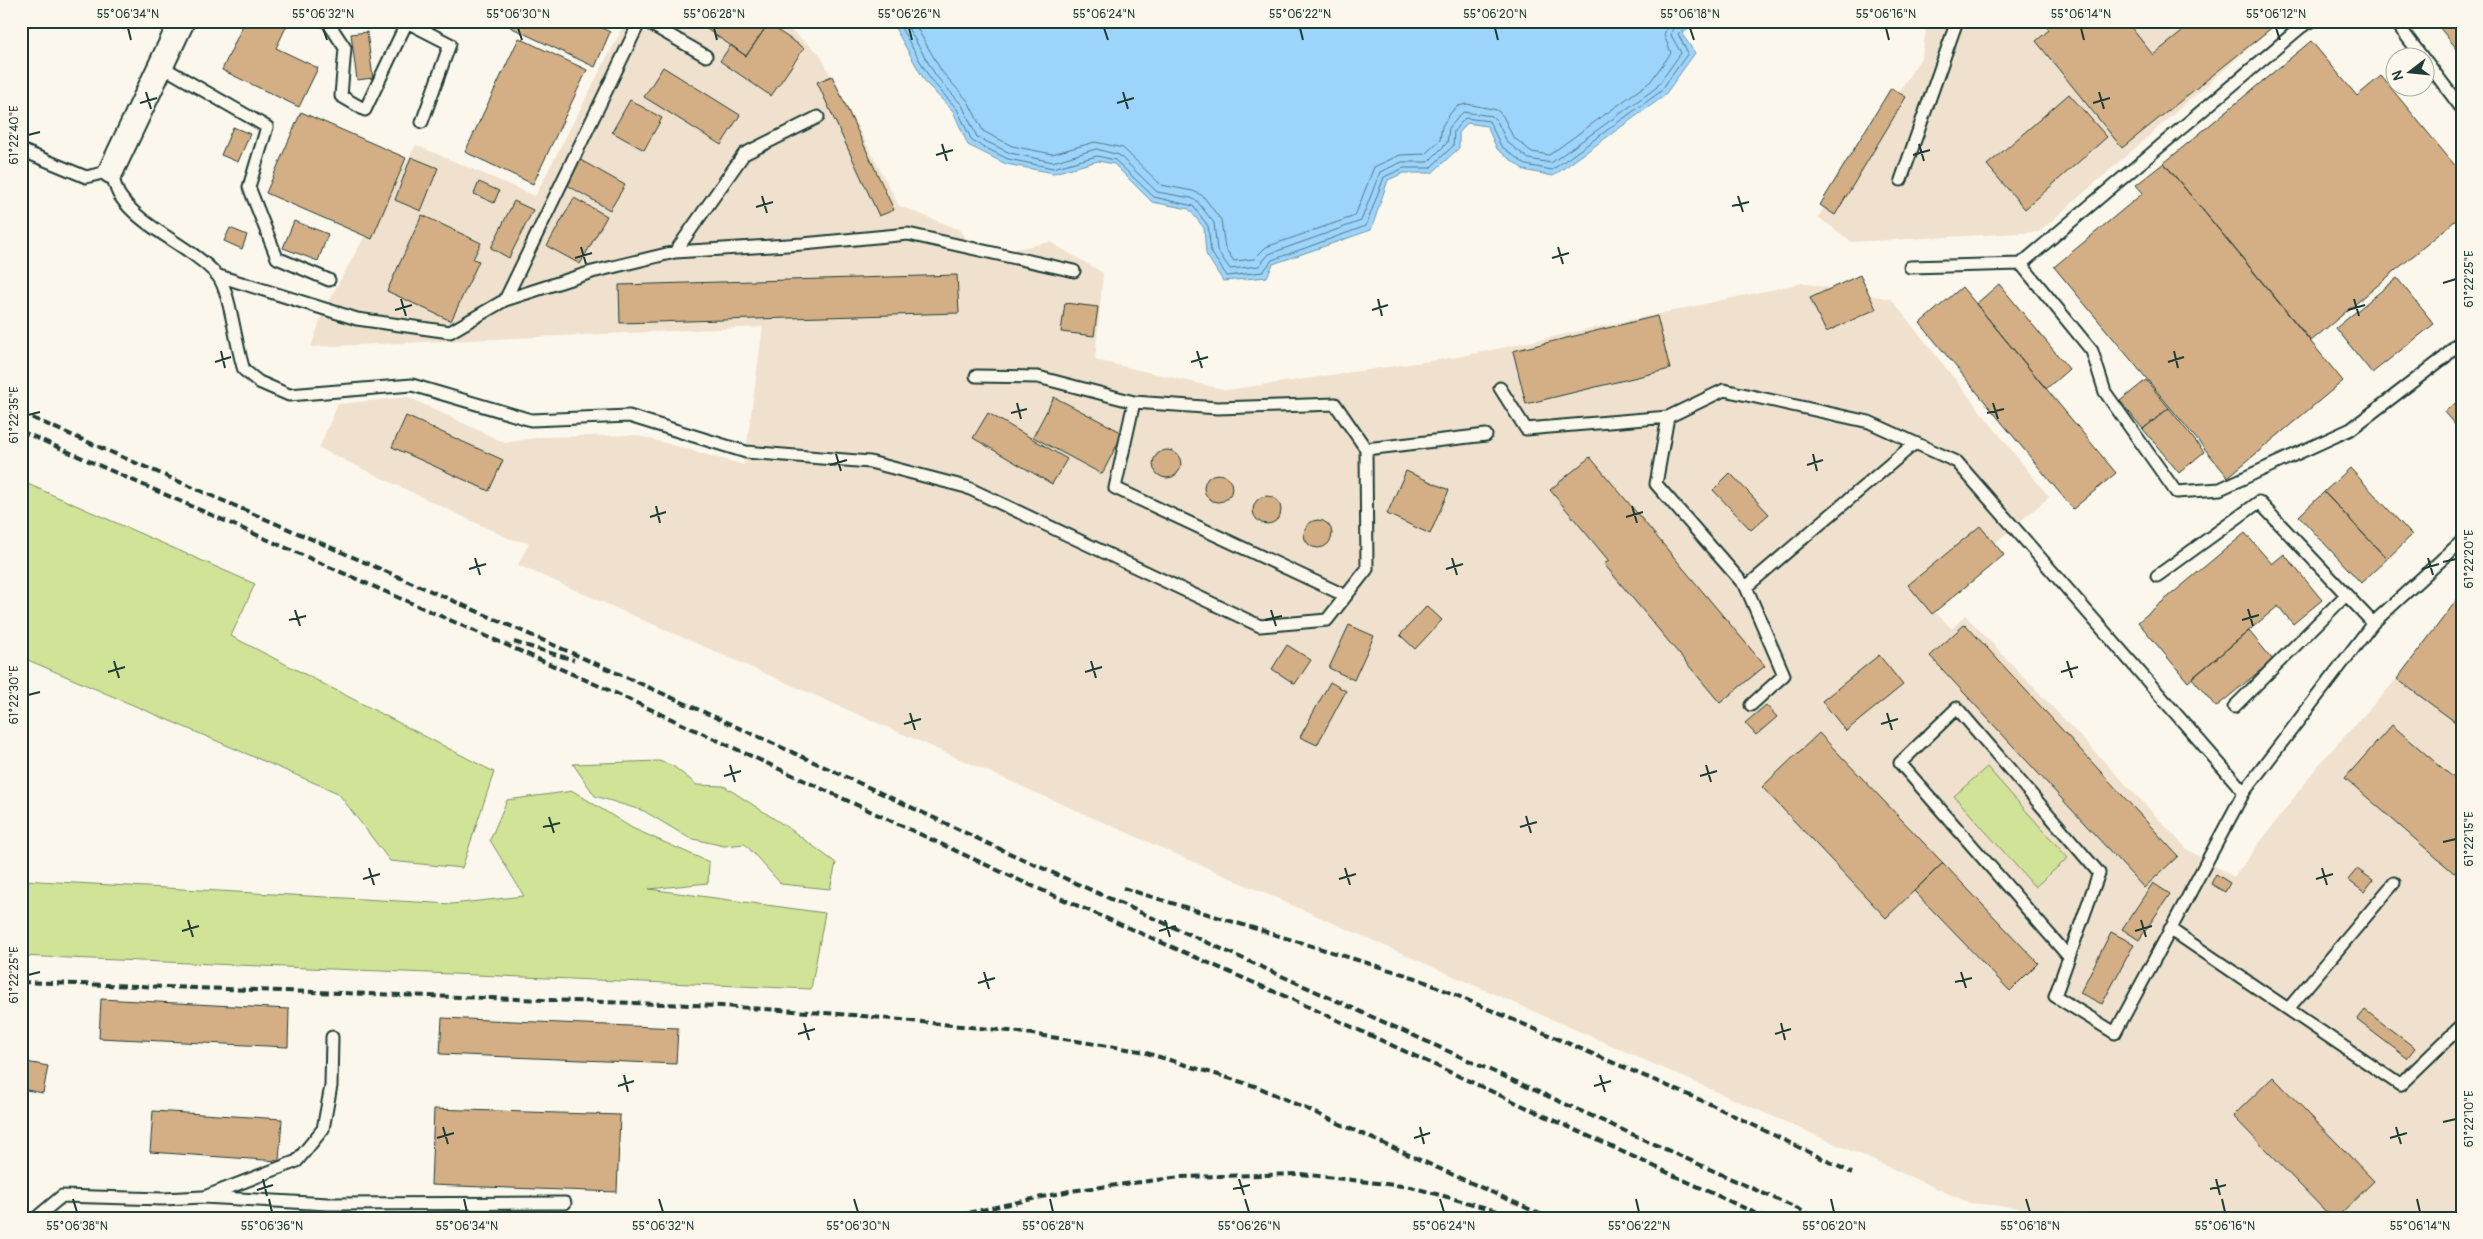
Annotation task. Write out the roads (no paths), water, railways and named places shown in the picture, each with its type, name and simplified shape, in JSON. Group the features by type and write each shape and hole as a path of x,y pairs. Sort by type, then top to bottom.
{"street":[{"path":"111,171 182,21"}],"lane":[{"path":"327,21 344,48 341,96 365,110 406,22 450,44 422,122"},
{"path":"506,300 640,21"},
{"path":"645,21 706,56"},
{"path":"1901,180 1957,21"},
{"path":"1910,267 2021,264 2301,27 2312,21"},
{"path":"2395,21 2415,48"},
{"path":"161,66 267,127 249,187 277,258 329,280"},
{"path":"2436,74 2462,109"},
{"path":"675,252 744,154 818,117"},
{"path":"21,150 86,177 111,171 119,195 136,214 182,245 219,276 357,319 450,332 506,300 592,272 675,252 803,244 908,234 1074,271"},
{"path":"2021,264 2092,351 2105,392 2176,492 2220,489 2351,429 2445,356 2462,340"},
{"path":"219,276 230,310 244,370 259,382 289,395 412,385 531,420 628,416 746,452 870,462 966,487 1260,626 1327,620 1367,570 1366,449 1335,404 1218,408 1134,402 1038,377 976,376"},
{"path":"1500,388 1526,429 1668,417 1724,390 1869,422 1957,462 2244,792"},
{"path":"1134,402 1115,488 1346,596"},
{"path":"1668,417 1656,484 1746,587 1784,675 1751,705"},
{"path":"1366,449 1486,435"},
{"path":"1746,587 1915,443"},
{"path":"2157,576 2259,502 2373,623"},
{"path":"2069,957 1900,763 1957,708 2099,872 2056,996 2115,1033 2244,792 2373,623 2462,540"},
{"path":"2234,707 2346,595"},
{"path":"2288,1010 2394,883"},
{"path":"2170,929 2400,1085 2462,1026"},
{"path":"203,1197 298,1161 323,1129 331,1086 332,1037"},
{"path":"36,1218 62,1196 163,1200 203,1197 328,1204 565,1203"}],"water":[{"path":"891,21 1699,21 1682,34 1695,53 1664,96 1553,176 1524,170 1497,149 1487,126 1467,123 1459,133 1459,148 1432,173 1404,173 1388,180 1371,230 1273,264 1267,277 1223,281 1206,254 1204,228 1189,209 1152,202 1114,164 1098,161 1054,173 1006,164 968,145 953,111 926,83"}],"railway":[{"path":"21,413 386,571 749,732 989,844 1818,1218"},
{"path":"21,431 613,692 1021,881 1298,1002 1766,1218"},
{"path":"514,642 574,660"},
{"path":"1123,888 1416,978 1712,1105 1852,1173"},
{"path":"21,982 721,1006 853,1015 1019,1032 1140,1051 1258,1087 1549,1218"},
{"path":"957,1218 972,1212 1070,1191 1180,1177 1301,1174 1411,1187 1523,1218"}]}
